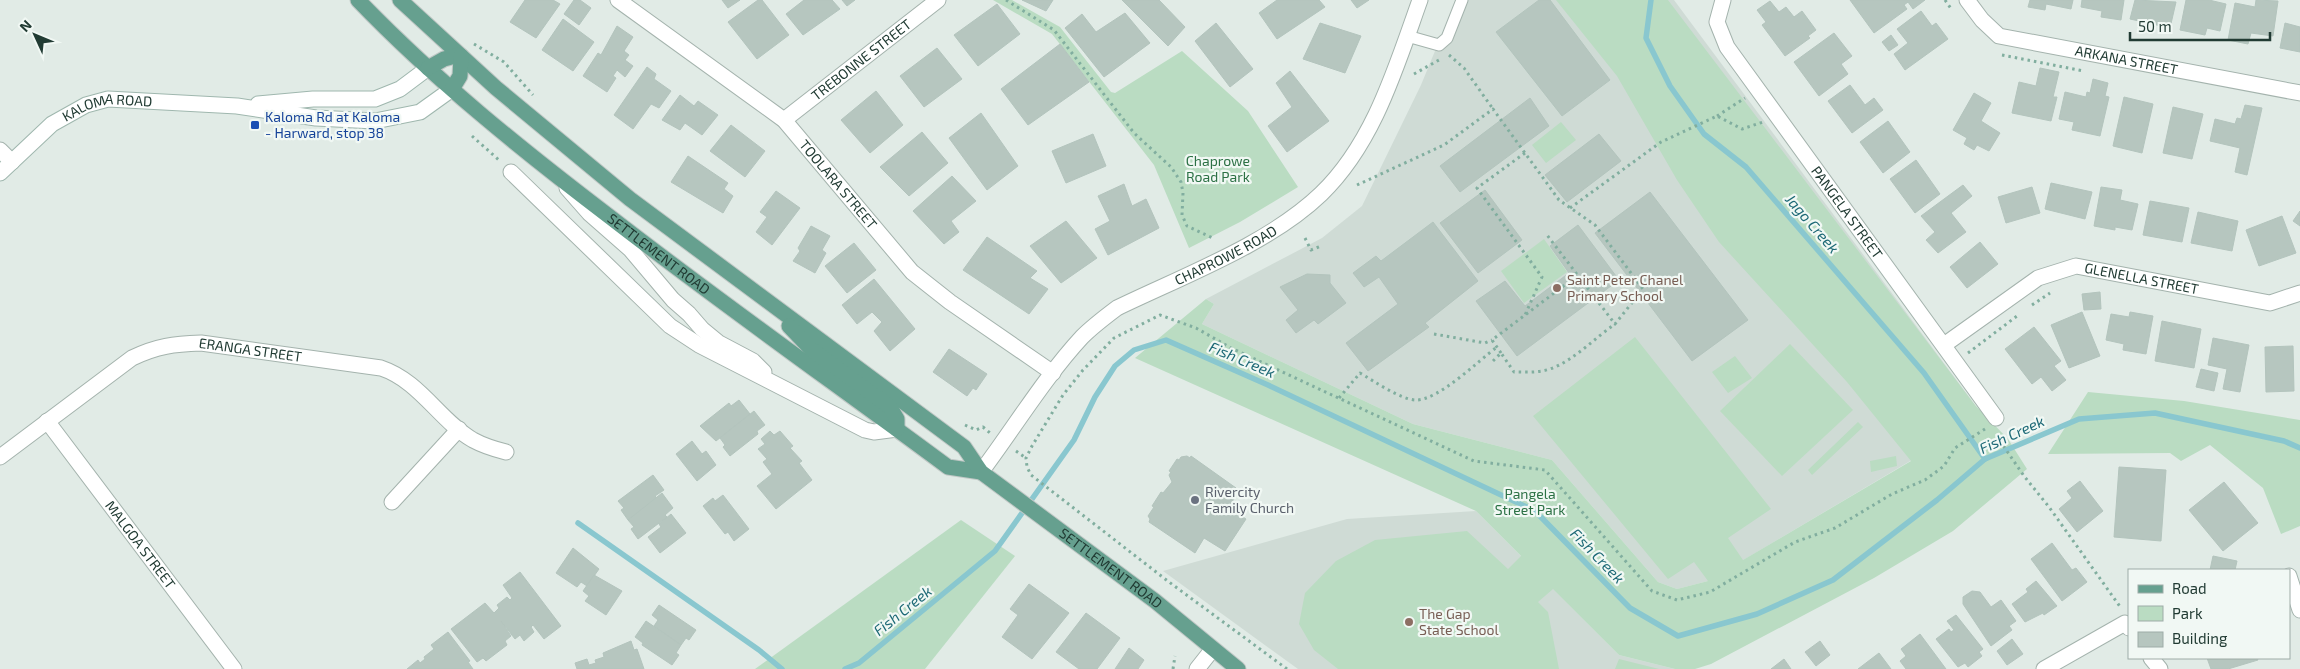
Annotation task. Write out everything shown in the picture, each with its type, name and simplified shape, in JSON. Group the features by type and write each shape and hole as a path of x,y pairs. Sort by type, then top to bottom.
{"main road":[{"name":"SETTLEMENT ROAD","path":"358,0 452,89 555,175 661,256 948,467 981,472"},
{"name":"SETTLEMENT ROAD","path":"400,0 496,88 630,199 964,447 981,472 1054,524 1155,601 1212,650 1238,669"},
{"path":"428,68 444,59 460,55 460,76 452,89"},
{"path":"772,305 811,350 890,407 897,419 897,429"}],"street":[{"name":"TOOLARA STREET","path":"618,0 784,120 912,272 950,302 1053,373"},
{"name":"TREBONNE STREET","path":"784,120 938,0"},
{"name":"CHAPROWE ROAD","path":"981,472 1053,373 1082,338 1117,308 1265,236 1302,211 1322,193 1341,172 1360,143 1381,103 1420,0"},
{"name":"PANGELA STREET","path":"1723,0 1718,22 1726,47 1996,418"},
{"name":"ARKANA STREET","path":"1967,0 1982,20 1999,36 2300,93"},
{"name":"KALOMA ROAD","path":"237,106 313,99 375,99 388,96 400,89 428,68"},
{"name":"KALOMA ROAD","path":"0,173 52,124 86,104 108,99 237,106 316,118 380,121 420,112 452,89"},
{"path":"0,150 12,162"},
{"path":"511,172 670,326 699,345 865,430 874,432 897,429"},
{"path":"555,175 588,213 630,249 673,300 702,329 719,343 753,361 776,384"},
{"name":"GLENELLA STREET","path":"1944,344 2038,278 2076,266 2270,303 2300,293"},
{"name":"ERANGA STREET","path":"0,457 132,358 153,348 173,344 201,343 382,368 397,373 417,388 471,439 487,448 506,452"},
{"name":"MALGOA STREET","path":"47,421 234,669"},
{"path":"392,502 459,429"},
{"path":"2290,580 2300,610"},
{"path":"2044,669 2127,625"},
{"path":"1197,669 1212,650"},
{"path":"2152,659 2160,669"}],"lane":[{"path":"1407,36 1439,45 1447,38 1462,0"}],"path":[{"path":"1006,0 1054,30 1134,133 1171,167 1181,182 1183,192 1182,215 1186,226 1215,239"},
{"path":"469,41 504,62 534,96"},
{"path":"1414,74 1449,55 1464,68 1559,200 1595,225 1643,289 1615,324 1565,361 1550,369 1534,372 1514,372 1492,340"},
{"path":"1570,208 1661,142 1716,117 1758,90"},
{"path":"1357,185 1444,145 1493,109"},
{"path":"1716,117 1742,128 1778,117"},
{"path":"472,136 511,172"},
{"path":"1525,153 1477,188 1542,277 1525,315"},
{"path":"1548,235 1615,324"},
{"path":"1305,238 1311,250 1321,246"},
{"path":"1434,334 1485,343 1492,340 1578,275"},
{"path":"2029,307 2053,290"},
{"path":"1956,362 2021,312"},
{"path":"1287,669 1169,582 1068,504 1031,475 1026,467 1026,458 1032,446 1063,395 1083,370 1114,338 1160,315 1196,328 1231,348 1474,461 1545,470 1652,591 1677,600 1710,592 1795,542 1835,528 1892,494 1925,480 1944,466 1955,448 1984,431"},
{"path":"1339,398 1360,373 1401,395 1415,400 1429,398 1497,347"},
{"path":"1493,361 1501,353"},
{"path":"962,423 976,430 983,427"},
{"path":"2000,442 2120,604 2127,625"},
{"path":"1173,669 1175,656"}],"shaded area":[{"name":"Saint Peter Chanel Primary School","path":"1456,0 1674,0 1975,405 1927,451 1708,581 1677,589 1658,582 1552,460 1413,424 1202,324 1214,304 1206,299 1322,238 1362,206 1421,85"},
{"name":"The Gap State School","path":"1476,511 1619,655 1675,669 1298,669 1163,571 1347,519"}],"green space":[{"name":"Chaprowe Road Park","path":"993,0 1012,0 1060,27 1111,92 1115,93 1182,51 1248,111 1298,187 1240,222 1189,248 1154,165 1052,34"},
{"name":"Pangela Street Park","path":"1556,0 1668,0 1975,405 2008,439 2027,469 1953,531 1874,578 1711,664 1695,669 1675,669 1619,655 1553,589 1538,602 1548,612 1559,669 1338,669 1314,650 1299,624 1305,593 1336,561 1375,540 1467,531 1508,569 1521,556 1476,511 1135,358 1206,299 1214,304 1202,324 1413,424 1552,460 1658,582 1677,589 1708,581 1694,562 1668,579 1533,416 1635,337 1771,509 1728,538 1743,560 1911,461 1847,382 1719,242 1677,180 1617,76"},
{"path":"1561,122 1576,140 1546,163 1532,145"},
{"path":"1544,239 1567,272 1524,303 1501,271"},
{"path":"1790,344 1853,410 1782,476 1720,411"},
{"path":"1735,356 1752,378 1728,393 1712,372"},
{"path":"2088,392 2184,401 2300,420 2300,526 2281,534 2263,488 2210,445 2181,461 2170,453 2048,454"},
{"path":"1858,422 1863,427 1812,475 1808,470"},
{"path":"1896,456 1897,466 1871,472 1870,461"},
{"path":"961,520 1015,556 925,669 755,669"},
{"path":"1619,659 1659,669 1615,669"}],"building":[{"path":"525,0 553,0 560,4 536,38 510,22"},
{"path":"574,0 580,0 591,8 579,25 564,14"},
{"path":"722,0 740,0 728,8"},
{"path":"758,0 762,0 789,35 757,59 728,22"},
{"path":"804,0 832,0 840,9 803,35 786,14"},
{"path":"842,0 855,0 847,6"},
{"path":"1022,0 1053,0 1046,11"},
{"path":"1122,0 1159,0 1185,27 1168,46"},
{"path":"1277,0 1319,0 1325,7 1277,39 1259,13"},
{"path":"1351,0 1369,0 1357,8"},
{"path":"1539,0 1550,0 1610,80 1562,116 1496,32"},
{"path":"1850,0 1925,0 1913,9 1908,2 1904,5 1907,9 1874,33"},
{"path":"2030,0 2073,0 2071,9 2046,4 2045,10 2028,7"},
{"path":"2082,0 2124,0 2121,20 2101,17 2102,11 2081,7"},
{"path":"2135,0 2176,2 2170,28 2130,19"},
{"path":"2186,0 2209,0 2226,4 2220,31 2207,28 2205,35 2180,30"},
{"path":"2256,0 2278,1 2273,36 2251,33 2248,44 2228,40 2235,3 2255,7"},
{"path":"1770,1 1779,12 1786,7 1794,17 1802,11 1816,30 1808,36 1810,38 1785,56 1762,25 1766,22 1757,10"},
{"path":"997,4 1020,34 978,66 954,35"},
{"path":"1921,11 1932,26 1936,23 1948,39 1905,70 1894,54 1908,43 1897,29"},
{"path":"1125,13 1150,43 1104,77 1065,28 1082,14 1096,32"},
{"path":"563,19 594,42 573,71 542,50"},
{"path":"1216,23 1253,69 1230,87 1195,41"},
{"path":"1320,23 1361,36 1345,73 1303,59"},
{"path":"2285,23 2300,27 2300,52 2280,48"},
{"path":"617,26 633,37 624,51 629,55 625,60 633,66 625,77 617,70 613,76 616,78 607,92 583,76 598,53 601,55"},
{"path":"1834,33 1852,56 1841,64 1848,74 1819,96 1794,62"},
{"path":"1891,35 1898,45 1889,51 1882,42"},
{"path":"1060,44 1089,82 1028,125 1001,89"},
{"path":"937,48 962,79 924,107 900,76"},
{"path":"647,67 656,74 654,79 671,91 659,108 651,104 633,129 614,115"},
{"path":"2040,68 2059,72 2053,97 2057,97 2051,121 2012,113 2019,82 2036,86"},
{"path":"1290,71 1329,121 1287,152 1268,126 1292,107 1276,83"},
{"path":"2093,79 2108,83 2105,96 2109,97 2100,136 2072,130 2074,122 2059,119 2065,92 2086,97 2087,92 2090,93"},
{"path":"1850,85 1865,105 1874,98 1883,110 1852,133 1828,101"},
{"path":"876,91 903,125 870,153 841,120"},
{"path":"1974,93 1991,103 1981,121 2000,133 1989,151 1977,145 1974,150 1964,144 1967,138 1953,130"},
{"path":"680,95 694,106 698,101 718,115 702,135 685,123 680,130 662,120"},
{"path":"2124,97 2153,104 2142,153 2113,146"},
{"path":"1530,98 1549,126 1460,192 1440,166"},
{"path":"2245,105 2262,108 2247,175 2235,172 2240,148 2210,141 2215,119 2235,124 2237,118 2241,119"},
{"path":"2173,107 2203,114 2192,159 2163,153"},
{"path":"981,113 1018,166 987,190 949,138"},
{"path":"1888,121 1910,152 1883,173 1860,142"},
{"path":"731,125 765,151 745,177 710,151"},
{"path":"922,132 948,163 909,196 880,167"},
{"path":"1093,134 1106,166 1066,183 1052,151"},
{"path":"1599,134 1621,161 1567,202 1545,175"},
{"path":"688,156 728,183 724,189 733,196 723,213 671,182"},
{"path":"1916,160 1940,194 1915,213 1890,179"},
{"path":"952,176 976,201 951,221 959,232 944,244 913,211"},
{"path":"2051,183 2092,192 2085,219 2045,209"},
{"path":"1124,184 1132,206 1146,199 1159,228 1108,255 1095,229 1110,221 1098,196"},
{"path":"1963,185 1972,196 1951,213 1966,232 1938,253 1926,240 1935,232 1921,216"},
{"path":"2032,187 2040,213 2006,223 1998,197"},
{"path":"2101,187 2122,190 2120,200 2138,204 2132,230 2115,227 2115,230 2094,226"},
{"path":"1485,190 1522,240 1478,273 1440,223"},
{"path":"776,191 800,208 772,245 756,232 767,217 760,212"},
{"path":"1650,192 1748,320 1692,361 1595,233"},
{"path":"2150,201 2189,208 2182,242 2143,235"},
{"path":"2300,211 2300,226 2293,221"},
{"path":"2198,212 2238,221 2232,251 2191,243"},
{"path":"2282,216 2296,253 2259,266 2246,230"},
{"path":"1066,221 1097,258 1061,283 1030,246"},
{"path":"1433,222 1478,281 1425,323 1429,327 1368,371 1346,343 1398,304 1379,277 1364,287 1353,273 1376,256 1381,261"},
{"path":"1578,225 1619,280 1517,356 1476,301 1505,281 1525,306 1569,273 1550,246"},
{"path":"811,226 830,236 822,250 826,253 815,273 793,261 800,251 798,248"},
{"path":"987,237 1037,271 1030,278 1048,289 1029,314 963,270"},
{"path":"1980,242 1998,264 1967,288 1950,267"},
{"path":"854,243 876,270 847,293 825,266"},
{"path":"1307,274 1330,275 1330,283 1346,303 1318,324 1314,320 1296,333 1286,320 1298,310 1280,287"},
{"path":"874,279 915,329 890,351 874,331 882,322 872,312 857,324 842,305"},
{"path":"2100,292 2101,309 2084,310 2082,294"},
{"path":"2082,312 2100,356 2069,368 2051,325"},
{"path":"2130,312 2153,316 2146,354 2123,350 2124,344 2106,340 2111,314 2129,317"},
{"path":"2162,321 2201,329 2194,368 2155,361"},
{"path":"2034,327 2061,361 2054,366 2066,380 2052,391 2041,377 2032,384 2005,349"},
{"path":"2213,338 2249,345 2240,392 2223,389 2227,369 2208,365"},
{"path":"2293,346 2294,391 2266,392 2265,347"},
{"path":"949,349 987,374 976,390 973,388 967,396 933,372"},
{"path":"2201,369 2218,373 2214,391 2196,387"},
{"path":"739,400 750,414 716,441 700,426 729,403 731,406"},
{"path":"754,411 765,425 757,431 758,434 730,456 723,447 725,445 720,438"},
{"path":"770,431 774,435 780,431 793,446 790,448 802,461 799,463 812,480 776,509 757,486 772,474 763,462 767,459 758,449 765,444 761,439"},
{"path":"692,441 702,454 706,451 716,465 697,481 676,454"},
{"name":"Rivercity Family Church","path":"1187,456 1190,458 1191,456 1236,488 1238,493 1228,508 1246,519 1225,551 1204,538 1195,553 1149,522 1148,516 1154,507 1152,506 1161,492 1163,493 1172,482 1169,475 1171,472 1169,471 1177,459 1179,460 1181,457"},
{"path":"2119,467 2166,470 2161,541 2114,537"},
{"path":"653,475 664,490 655,496 657,498 628,520 621,510 624,508 618,501"},
{"path":"2080,481 2103,511 2077,532 2059,509 2072,498 2067,491"},
{"path":"2224,482 2258,523 2223,551 2189,510"},
{"path":"662,493 673,508 665,515 667,517 638,539 631,529 634,527 628,520"},
{"path":"723,495 749,529 734,541 728,532 725,534 703,506 713,498 715,501"},
{"path":"671,514 686,533 660,553 648,537 661,527 659,524"},
{"path":"2052,543 2072,570 2076,568 2087,582 2062,601 2031,559"},
{"path":"573,548 599,569 587,586 581,582 577,587 556,573"},
{"path":"2213,556 2237,561 2235,569 2210,569"},
{"path":"520,572 561,626 544,639 533,625 531,627 534,632 524,641 520,635 515,639 501,621 511,636 505,641 507,645 486,661 483,658 477,662 451,629 485,603 494,613 499,608 497,605 507,597 510,600 512,598 503,585"},
{"path":"594,575 622,591 606,615 585,601 589,596 583,591"},
{"path":"2036,581 2057,606 2044,615 2043,613 2025,622 2012,604 2028,592 2026,589"},
{"path":"1029,584 1069,613 1032,659 1002,637 1018,615 1010,609"},
{"path":"1972,591 1980,592 1991,607 2001,600 2016,621 2009,626 2012,630 1991,646 1963,604 1963,597"},
{"path":"659,605 696,630 689,640 686,638 681,645 654,626 658,620 652,615"},
{"path":"1086,613 1120,638 1097,669 1079,669 1056,652"},
{"path":"1956,615 1983,649 1979,652 1982,656 1968,667 1965,663 1958,667 1936,639 1949,629 1951,632 1954,630 1947,621"},
{"path":"646,621 681,645 676,653 679,655 672,665 642,645 643,643 635,637"},
{"path":"448,632 470,661 468,662 473,669 407,669 418,660 420,663 425,659 424,657 434,649 431,645"},
{"path":"1920,634 1946,669 1906,669 1900,661 1906,656 1901,649"},
{"path":"2012,639 2023,654 2007,665 1997,651"},
{"path":"631,641 634,650 637,649 644,669 577,669 575,663 587,659 589,665 596,663 595,660 604,657 603,653"},
{"path":"1820,641 1830,655 1816,666 1805,652"},
{"path":"1129,648 1144,660 1138,669 1115,669"},
{"path":"1879,653 1891,669 1858,669"},
{"path":"1784,659 1791,669 1771,669"},
{"path":"2207,659 2258,660 2228,669 2211,669"}],"waterway":[{"name":"Jago Creek","path":"1651,0 1646,38 1670,86 1704,134 1746,167 1924,373 1985,459"},
{"name":"Fish Creek","path":"845,669 859,663 995,551 1074,440 1095,397 1115,366 1134,350 1166,340 1268,385 1535,511 1630,608 1678,636 1757,614 1833,580 1937,500 1985,459 2079,419 2155,413 2284,441 2300,448"},
{"path":"578,523 759,650 782,669"}],"place":[{"name":"Kaloma Rd at Kaloma - Harward, stop 38","path":"255,125"},
{"name":"Saint Peter Chanel Primary School","path":"1557,288"},
{"name":"Rivercity Family Church","path":"1195,500"},
{"name":"The Gap State School","path":"1409,622"}]}
